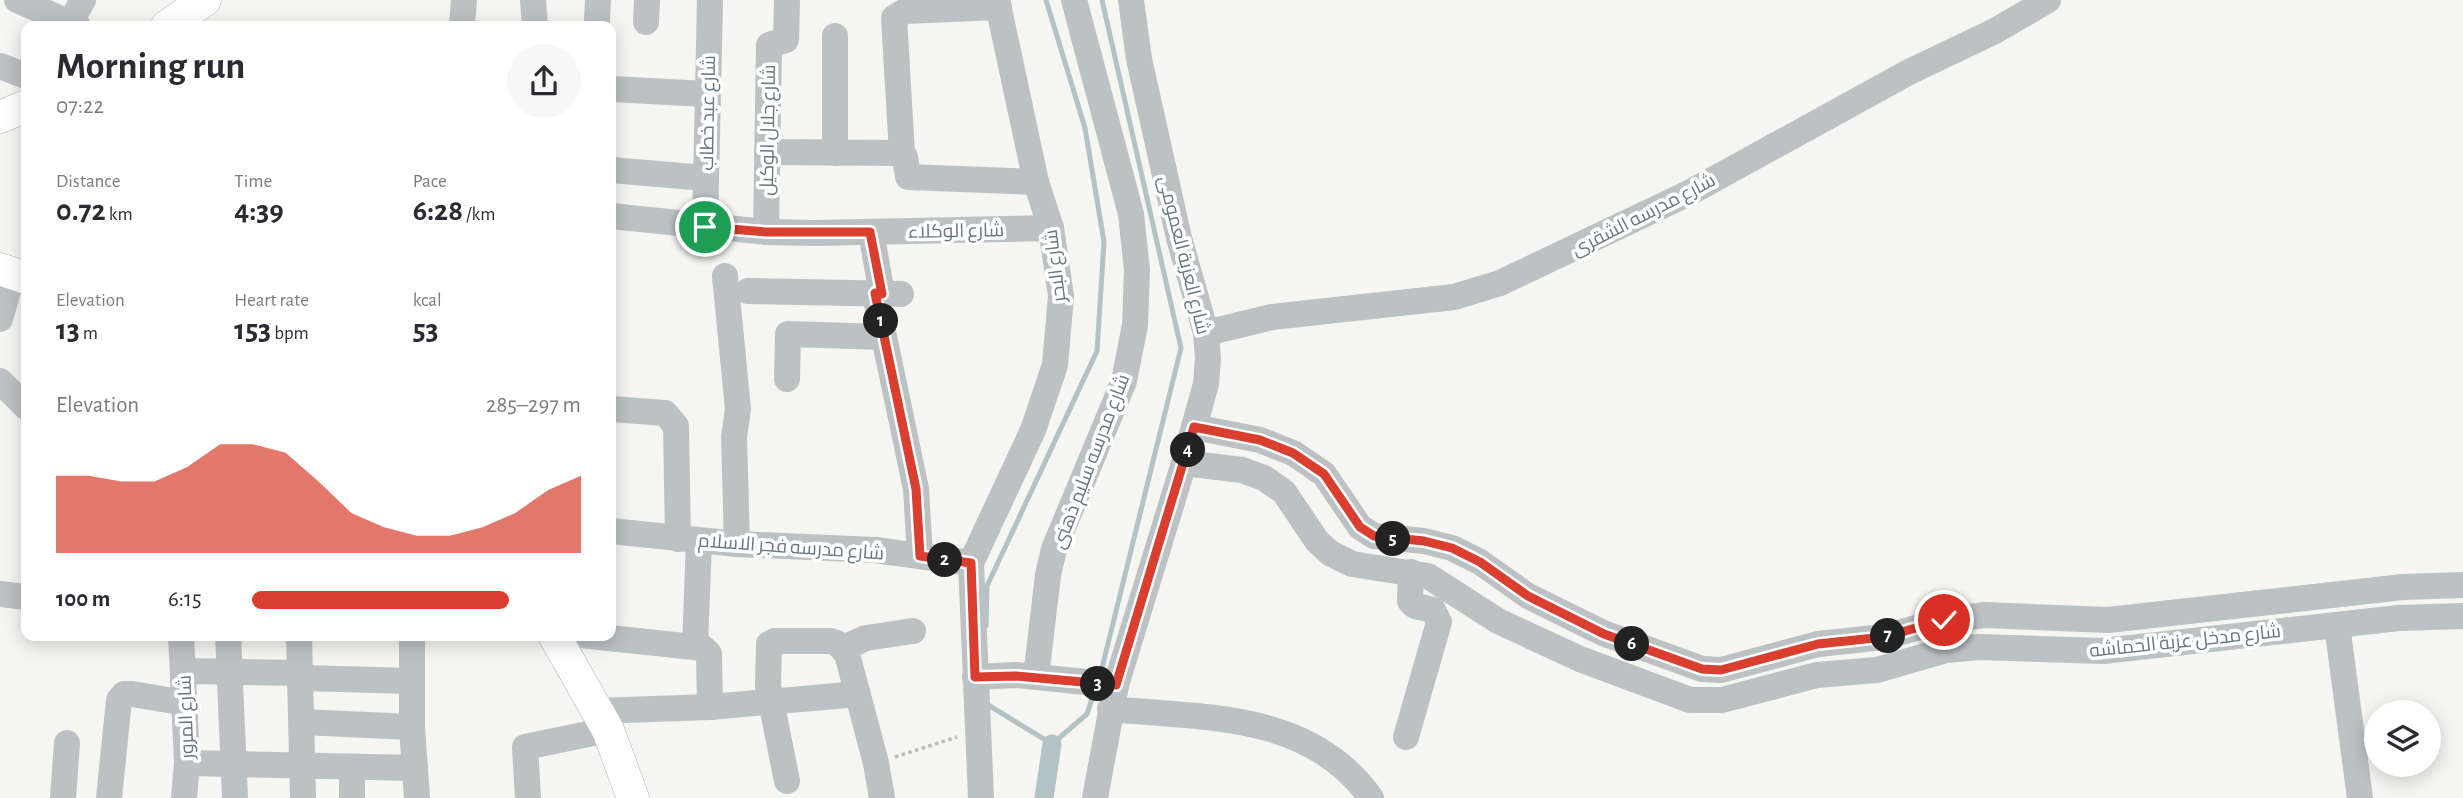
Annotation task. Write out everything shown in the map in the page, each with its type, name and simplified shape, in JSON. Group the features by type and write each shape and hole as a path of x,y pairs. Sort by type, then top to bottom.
{"main road":[{"path":"174,21 205,0"},
{"path":"0,117 21,108"},
{"path":"557,641 602,720 633,798"}],"street":[{"path":"17,0 77,16"},
{"path":"462,21 464,0"},
{"path":"533,0 535,21"},
{"name":"شارع عبد خطاب","path":"705,227 710,0"},
{"name":"شارع جلال الوكيل","path":"766,232 769,45 783,42 787,38 788,0"},
{"name":"شارع العزبة العمومى","path":"1095,798 1113,693 1206,384 1206,333 1179,237 1141,72 1131,0"},
{"name":"شارع مدرسه الشقرى","path":"1206,333 1272,317 1443,299 1500,283 1689,193 1909,72 1995,31 2048,0"},
{"name":"شارع مدرسه سليم ذهنى","path":"1049,679 1048,575 1054,550 1124,380 1135,326 1137,270 1131,214 1077,3"},
{"path":"998,4 905,11 894,18 902,153 908,177 1036,182"},
{"name":"شارع البحر","path":"971,563 1033,430 1055,365 1061,296 1051,228 1036,182 998,4"},
{"path":"835,36 835,153"},
{"path":"0,66 21,74"},
{"path":"616,89 706,94"},
{"path":"767,152 902,153"},
{"path":"616,170 705,178"},
{"name":"شارع الوكلاء","path":"616,217 766,232 1051,228"},
{"path":"870,232 886,294 884,337 916,489 920,556"},
{"path":"0,319 13,273"},
{"path":"725,276 738,409 734,446 737,544"},
{"path":"748,290 886,294"},
{"path":"787,379 788,334 884,337"},
{"path":"0,380 21,402"},
{"path":"616,409 666,413 676,426 688,540 695,646"},
{"name":"شارع مدخل عزبة الحماشه","path":"1194,427 1260,440 1293,453 1324,474 1360,527 1374,536 1424,541 1452,548 1480,562 1528,596 1604,634 1702,669 1721,670 1818,644 1888,651 1946,650 1979,647 2036,634 2103,651 2283,616 2403,587 2463,585"},
{"name":"شارع مدخل عزبة الحماشه","path":"1184,463 1242,470 1264,478 1284,492 1317,541 1330,554 1352,564 1411,572 1448,587 1498,621 1580,659 1690,700 1722,700 1817,675 1888,651"},
{"name":"شارع مدرسه فجر الاسلام","path":"616,532 737,544 829,546 971,563"},
{"path":"971,563 981,798"},
{"path":"1406,737 1439,622 1433,610 1415,606 1410,601 1411,572"},
{"path":"0,594 21,596"},
{"name":"شارع مدخل عزبة الحماشه","path":"2283,616 2337,625 2399,618 2463,616"},
{"path":"2337,625 2360,798"},
{"path":"843,648 866,638 913,631"},
{"path":"616,638 703,648 709,654 710,707"},
{"name":"شارع المرور","path":"181,641 186,703 187,763 184,798"},
{"path":"228,641 235,798"},
{"path":"299,641 303,798"},
{"path":"412,641 412,727 417,798"},
{"path":"788,781 767,671 771,641 830,641 843,648 859,694 882,798"},
{"path":"183,671 412,681"},
{"path":"975,677 1049,679 1247,722 1305,739 1354,774 1371,798"},
{"path":"109,798 119,700 124,694 132,694 186,703"},
{"path":"528,798 525,747 602,720 859,694"},
{"path":"302,722 412,727"},
{"path":"63,798 67,744"},
{"path":"187,763 303,768 415,768"},
{"path":"352,769 352,798"}],"path":[{"path":"876,763 978,730"}],"waterway":[{"path":"986,626 987,586 1097,351 1104,242 1085,128 1046,0"},
{"path":"1100,676 1181,348 1102,0"},
{"path":"985,703 1052,744 1087,714 1095,689"},
{"path":"1044,798 1052,744"}],"route":[{"path":"705,227 766,232 870,232 882,294 875,293 916,489 920,556 971,563 975,677 1016,676 1116,685 1194,427 1260,440 1293,453 1324,474 1360,527 1374,536 1400,541 1424,541 1452,548 1480,562 1528,596 1604,634 1702,669 1721,670 1818,644 1843,644 1884,637 1944,620"}]}
